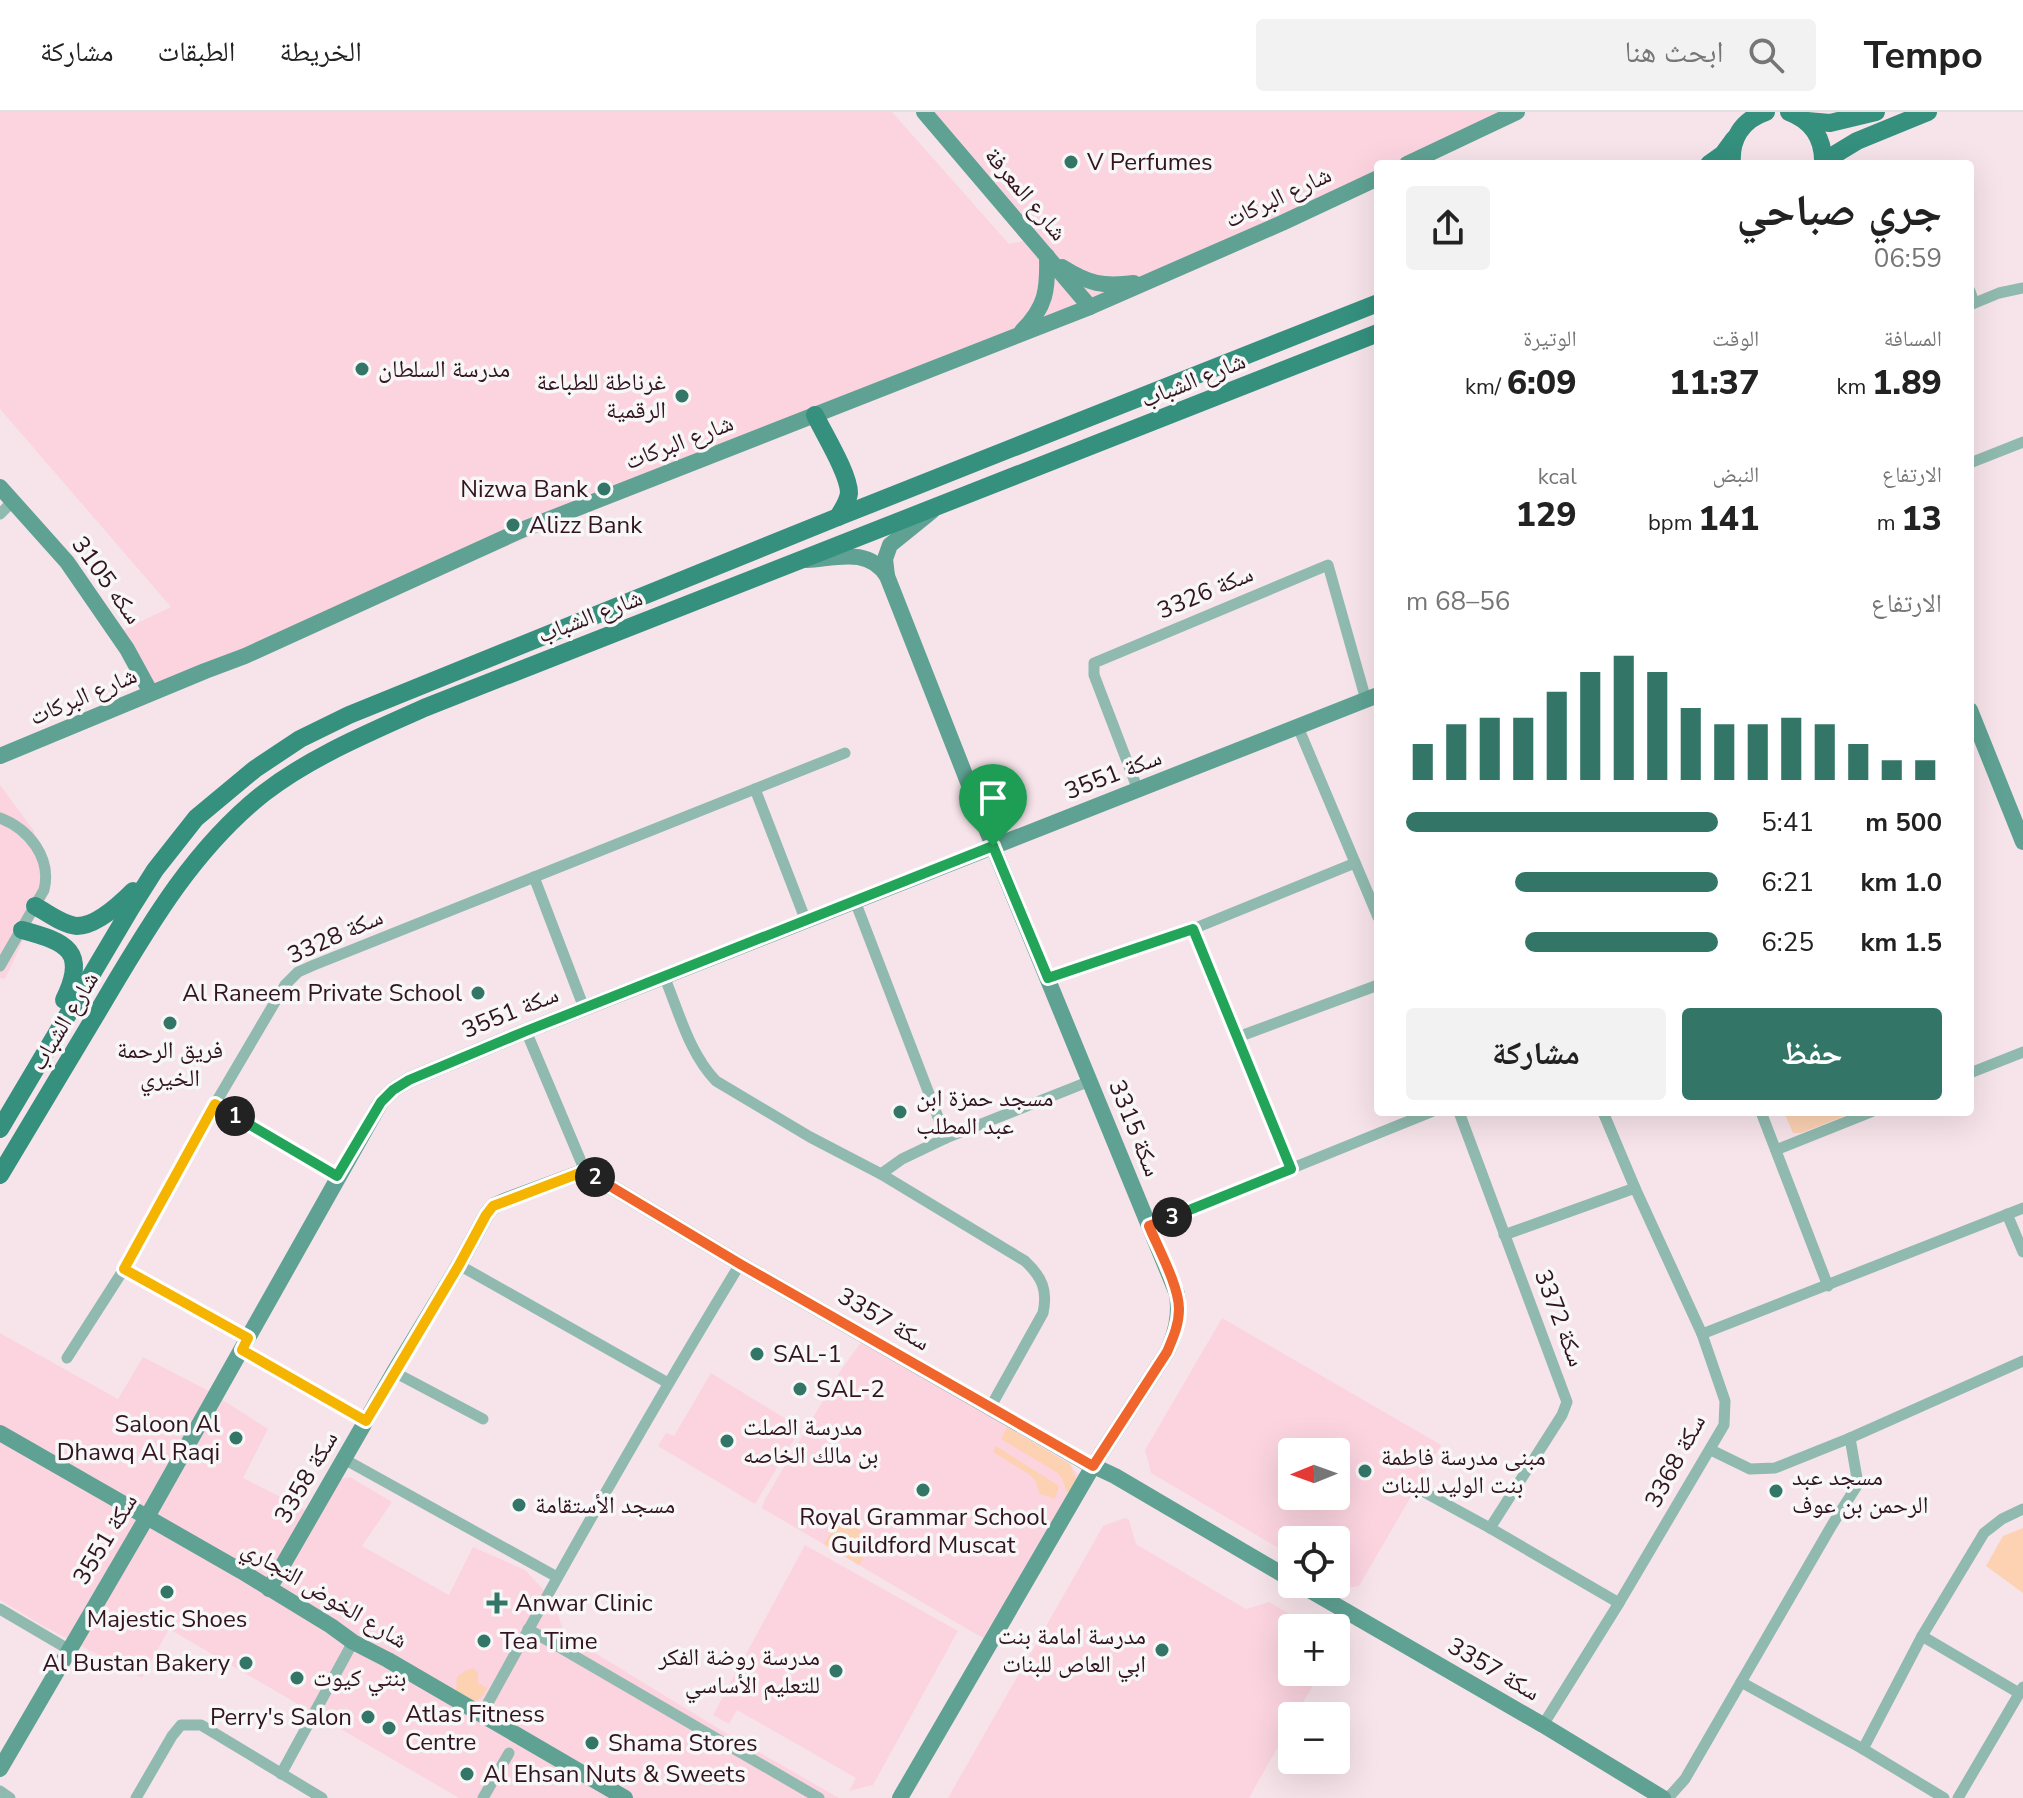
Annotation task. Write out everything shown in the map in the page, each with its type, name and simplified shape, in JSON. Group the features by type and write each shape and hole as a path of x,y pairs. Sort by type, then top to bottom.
{"main road":[{"path":"1715,160 1723,154 1745,123 1766,112"},
{"path":"1789,112 1807,121 1817,132 1823,160"},
{"path":"1807,121 1830,123 1876,112"},
{"path":"1826,160 1857,141 1925,114"},
{"path":"1732,160 1735,137"},
{"name":"شارع الشباب","path":"0,1129 155,870 196,818 255,769 300,739 349,715 838,517 1374,305"},
{"name":"شارع الشباب","path":"0,1175 179,881 225,828 264,793 309,762 424,708 1374,335"},
{"path":"815,415 845,477 849,494 838,517"},
{"path":"845,477 859,491 871,497 885,498"},
{"path":"35,906 63,922 77,926 86,924 113,910 155,870"},
{"path":"22,930 56,941 70,952 75,971 24,1088"}],"street":[{"name":"شارع المعرفة","path":"924,112 1090,307"},
{"path":"1415,160 1512,113"},
{"name":"شارع البركات","path":"0,756 245,656 524,529 1090,307 1374,180"},
{"path":"1019,335 1034,320 1042,305 1047,256 1099,285 1152,280"},
{"path":"1974,299 2023,288"},
{"path":"1974,462 2022,446"},
{"name":"سكه 3105","path":"0,487 67,562 127,649 151,693"},
{"path":"0,514 13,501"},
{"path":"887,576 885,559 890,545 940,505"},
{"path":"798,561 861,557 875,562 887,576"},
{"name":"سكة 3326","path":"1138,790 1094,675 1094,663 1328,565 1372,698"},
{"name":"سكة 3315","path":"887,576 993,846 1177,1294 1179,1308 1175,1334 1167,1352 1093,1466 900,1798"},
{"name":"سكة 3551","path":"0,1769 147,1517 337,1176 381,1102 393,1090 409,1080 526,1031 1372,698"},
{"path":"1974,720 2023,842"},
{"path":"1298,727 1374,908"},
{"name":"سكة 3328","path":"67,1358 124,1269 285,985 298,972 845,753"},
{"path":"755,789 806,921"},
{"path":"0,818 27,835 42,858 46,871 45,884 35,906 0,966"},
{"path":"1048,978 1193,929 1355,863"},
{"path":"534,877 584,1008"},
{"path":"855,901 946,1138"},
{"path":"1193,929 1291,1169"},
{"path":"664,976 696,1056 716,1081 810,1137 881,1174 1025,1261 1036,1271 1046,1299 1043,1313 990,1408"},
{"path":"1238,1037 1374,986"},
{"path":"526,1031 585,1171"},
{"path":"1974,1071 2023,1052"},
{"path":"881,1174 902,1159 946,1138 1090,1081"},
{"path":"215,1104 337,1176"},
{"path":"1149,1226 1421,1116"},
{"name":"سكة 3372","path":"1460,1116 1567,1402 1562,1415 1490,1528"},
{"name":"سكة 3368","path":"1543,1725 1724,1425 1725,1401 1702,1334 1605,1116"},
{"path":"1763,1116 1828,1286"},
{"path":"1776,1150 1861,1116"},
{"name":"سكة 3357","path":"585,1171 740,1264 1278,1572"},
{"name":"سكة 3358","path":"269,1589 486,1215 493,1206 585,1171"},
{"path":"1504,1235 1635,1188"},
{"path":"1702,1334 2023,1208"},
{"path":"2007,1214 2023,1252"},
{"path":"482,1714 668,1383 740,1264"},
{"path":"459,1265 668,1383"},
{"path":"124,1269 366,1421"},
{"path":"1711,1450 1750,1469 1775,1468 2023,1361"},
{"path":"394,1372 483,1419"},
{"name":"شارع الخوض التجاري","path":"0,1433 269,1589 353,1642 625,1798"},
{"path":"1666,1798 1685,1779 1858,1484 1850,1438"},
{"path":"344,1459 557,1577"},
{"path":"1424,1492 1619,1603"},
{"path":"1863,1749 1922,1636 1984,1533 2002,1519 2023,1509"},
{"name":"سكة 3357","path":"1323,1598 1666,1798"},
{"path":"0,1609 68,1649"},
{"path":"528,1629 819,1798"},
{"path":"1922,1636 2021,1690 1958,1798"},
{"path":"281,1774 353,1642"},
{"path":"1741,1682 1944,1798"},
{"path":"152,1798 138,1795 172,1736 181,1725 201,1725 322,1798"},
{"path":"483,1798 509,1753"},
{"path":"0,1791 10,1798"}],"shaded area":[{"name":"مدرسة السلطان","path":"0,112 892,112 1009,244 1031,239 924,112 1517,112 1410,160 1374,160 1374,176 1019,335 151,693 123,630 171,607 0,409"},
{"path":"0,785 34,831 47,890 5,979 0,978"},
{"path":"1786,1116 1845,1116 1801,1133 1793,1133"},
{"path":"1222,1318 1441,1445 1359,1586 1350,1587 1350,1526 1278,1526 1278,1548 1151,1473 1145,1450"},
{"path":"0,1333 118,1399 143,1357 209,1391 268,1429 243,1478 316,1515 336,1480 350,1477 392,1502 362,1546 449,1595 473,1547 525,1570 554,1601 564,1634 839,1798 459,1798 169,1629 142,1678 43,1626 0,1600"},
{"name":"Royal Grammar School Guildford Muscat","path":"862,1341 1070,1464 1079,1476 986,1640 762,1508 841,1370"},
{"name":"مدرسة الصلت بن مالك الخاصه","path":"711,1373 801,1428 755,1504 658,1446 666,1433 674,1436"},
{"path":"1007,1427 1070,1464 1076,1479 1071,1493 1066,1491 1062,1478 1056,1472 1001,1439"},
{"path":"996,1446 1056,1484 1059,1487 1055,1499 1040,1494 1030,1475 993,1452"},
{"path":"840,1518 875,1539 859,1565 824,1544"},
{"name":"مدرسة امامة بنت ابي العاص للبنات","path":"1125,1518 1129,1520 1136,1544 1246,1609 1269,1602 1289,1614 1278,1614 1278,1686 1313,1686 1303,1702 1278,1702 1278,1747 1249,1798 948,1798 1103,1526"},
{"path":"2023,1528 2023,1593 1986,1566 2003,1536"},
{"name":"مدرسة روضة الفكر للتعليم الأساسي","path":"805,1545 958,1631 873,1785 849,1791 856,1778 737,1710 729,1724 713,1715"},
{"path":"474,1668 478,1683 487,1688 480,1698 470,1702 466,1695 456,1691 457,1677"}],"place":[{"name":"V Perfumes","path":"1071,162"},
{"name":"مدرسة السلطان","path":"362,369"},
{"name":"غرناطة للطباعة الرقمية","path":"682,396"},
{"name":"Nizwa Bank","path":"604,489"},
{"name":"Alizz Bank","path":"513,525"},
{"name":"Al Raneem Private School","path":"478,993"},
{"name":"فريق الرحمة الخيري","path":"170,1023"},
{"name":"مسجد حمزة ابن عبد المطلب","path":"900,1112"},
{"name":"SAL-1","path":"757,1354"},
{"name":"SAL-2","path":"800,1389"},
{"name":"Saloon Al Dhawq Al Raqi","path":"236,1438"},
{"name":"مدرسة الصلت بن مالك الخاصه","path":"727,1441"},
{"name":"مبنى مدرسة فاطمة بنت الوليد للبنات","path":"1365,1471"},
{"name":"Royal Grammar School Guildford Muscat","path":"923,1490"},
{"name":"مسجد عبد الرحمن بن عوف","path":"1776,1491"},
{"name":"مسجد الأستقامة","path":"519,1505"},
{"name":"Majestic Shoes","path":"167,1592"},
{"name":"Anwar Clinic","path":"497,1603"},
{"name":"Tea Time","path":"484,1641"},
{"name":"مدرسة امامة بنت ابي العاص للبنات","path":"1162,1650"},
{"name":"Al Bustan Bakery","path":"246,1663"},
{"name":"مدرسة روضة الفكر للتعليم الأساسي","path":"836,1671"},
{"name":"بنتي كيوت","path":"297,1678"},
{"name":"Perry's Salon","path":"368,1717"},
{"name":"Atlas Fitness Centre","path":"389,1728"},
{"name":"Shama Stores","path":"592,1743"},
{"name":"Al Ehsan Nuts & Sweets","path":"467,1774"}],"route":[{"path":"993,846 1048,978 1193,929 1291,1169 1149,1226 1177,1294 1179,1308 1175,1334 1167,1352 1093,1466 740,1264 585,1171 493,1206 366,1421 242,1350 248,1338 124,1269 215,1104 337,1176 381,1102 409,1080 993,846"}]}
